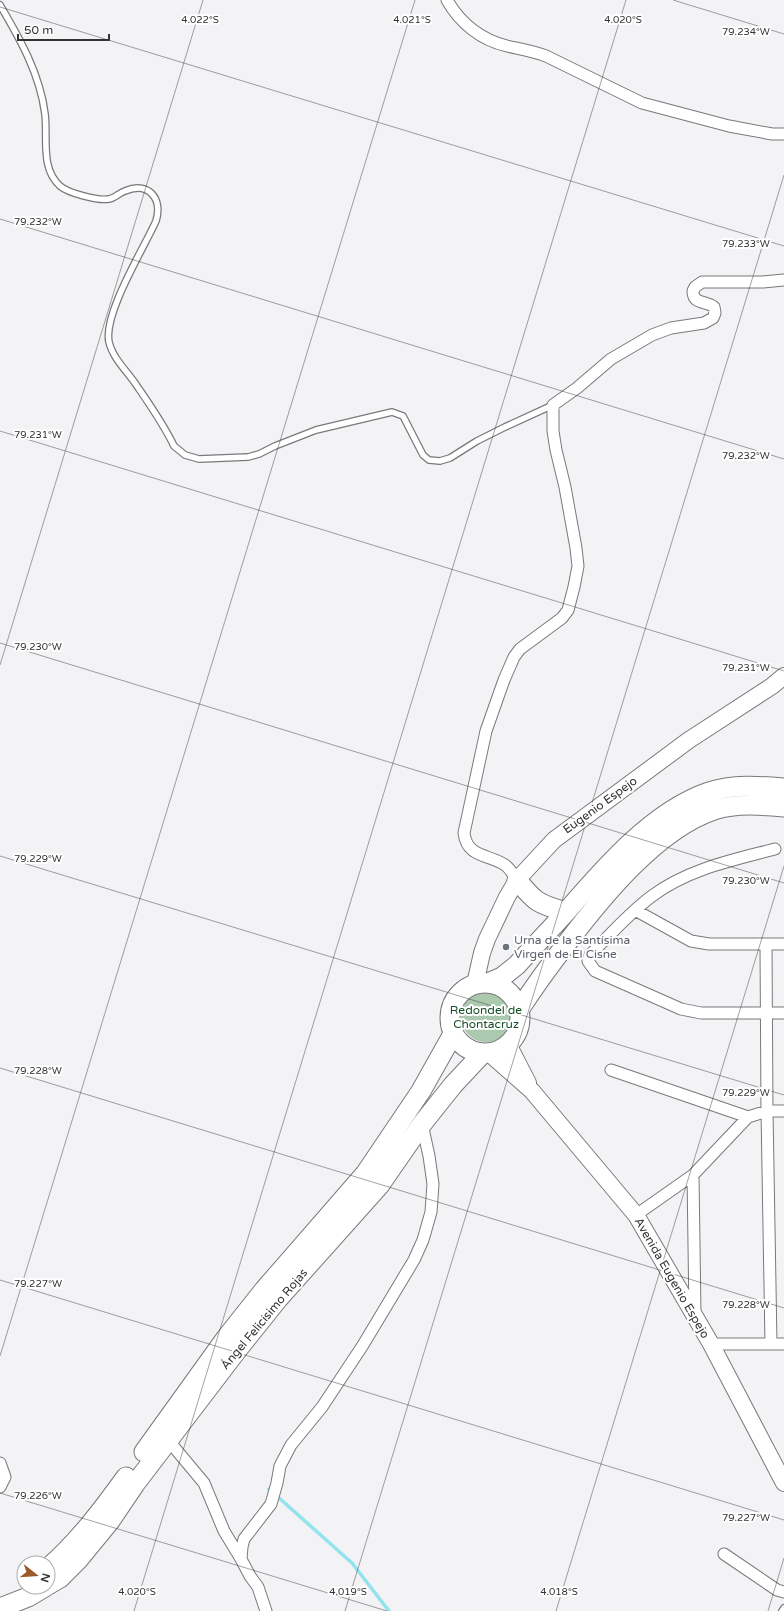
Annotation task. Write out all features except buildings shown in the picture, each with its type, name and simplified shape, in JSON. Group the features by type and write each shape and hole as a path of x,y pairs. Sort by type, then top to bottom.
{"highway":[{"path":"482,984 499,986 508,991 515,1000 519,1010 517,1031 508,1044 486,1054 463,1045 457,1041 453,1034 451,1020 452,1012 456,1001 463,992 482,984 502,977 517,965 618,854 660,819 683,804 709,792 734,787 784,788"},
{"path":"519,1010 537,982 595,906 631,868 678,830 692,821 715,810 736,806 784,807"},
{"path":"517,880 533,898 544,906 566,912"},
{"name":"Ángel Felicísimo Rojas","path":"56,1580 78,1560 110,1521 168,1440 242,1344 289,1274 365,1174 421,1091 453,1034"},
{"name":"Ángel Felicísimo Rojas","path":"56,1561 80,1535 125,1478 226,1338 289,1274 380,1186 422,1124 453,1085 486,1054"},
{"path":"0,1596 16,1588"},
{"path":"0,1608 31,1595"}],"main road":[{"name":"Eugenio Espejo","path":"482,984 482,953 507,897 517,880 554,840 564,831 689,740 772,686 784,676"},
{"name":"Avenida Eugenio Espejo","path":"508,1044 532,1091"},
{"name":"Avenida Eugenio Espejo","path":"486,1054 532,1091 636,1215 695,1319 711,1344 727,1378 784,1483"}],"street":[{"path":"447,0 458,17 473,31 484,37 495,42 533,51 546,56 642,103 729,126 772,134 784,134"},
{"path":"517,880 504,864 475,852 470,848 466,844 464,833 489,722 512,662 520,649 562,618 568,610 572,599 578,566 565,487 552,432 553,405 577,388 611,359 652,335 671,328 704,323 713,318 715,313 714,307 708,303 698,302 694,297 693,291 698,284 702,282 763,282 784,280"},
{"path":"775,849 713,865 665,887 635,910 590,955 588,960 595,971 681,1010 701,1013 784,1013"},
{"path":"635,910 691,941 709,944 784,944"},
{"path":"766,945 767,1111 772,1344"},
{"path":"611,1070 748,1117"},
{"path":"636,1215 693,1175 748,1117 767,1111 784,1111"},
{"path":"241,1559 244,1539 271,1504 280,1466 291,1445 322,1407 363,1345 414,1260 423,1240 431,1212 433,1184 422,1124"},
{"path":"693,1175 695,1319"},
{"path":"711,1344 784,1344"},
{"path":"168,1440 204,1484 224,1531 258,1587 266,1611"},
{"path":"0,1463 5,1477 0,1487"},
{"path":"724,1554 778,1590 784,1592"}],"lane":[{"path":"0,5 22,44 37,77 45,114 48,165 56,183 62,188 74,193 97,199 109,200 125,191 140,189 150,192 157,200 159,210 156,221 116,302 108,333 109,342 115,355 179,451 185,455 198,459 248,457 259,454 316,430 392,412 403,416 426,457 434,461 440,461 450,458 477,441 553,405"}],"green space":[{"name":"Redondel de Chontacruz","path":"481,992 491,992 504,999 511,1012 511,1022 504,1035 491,1042 481,1042 472,1038 465,1031 461,1022 461,1012 465,1003 472,996"}],"waterway":[{"path":"269,1489 352,1563 389,1611"}],"place":[{"name":"Urna de la Santísima Virgen de El Cisne","path":"506,947"}]}
